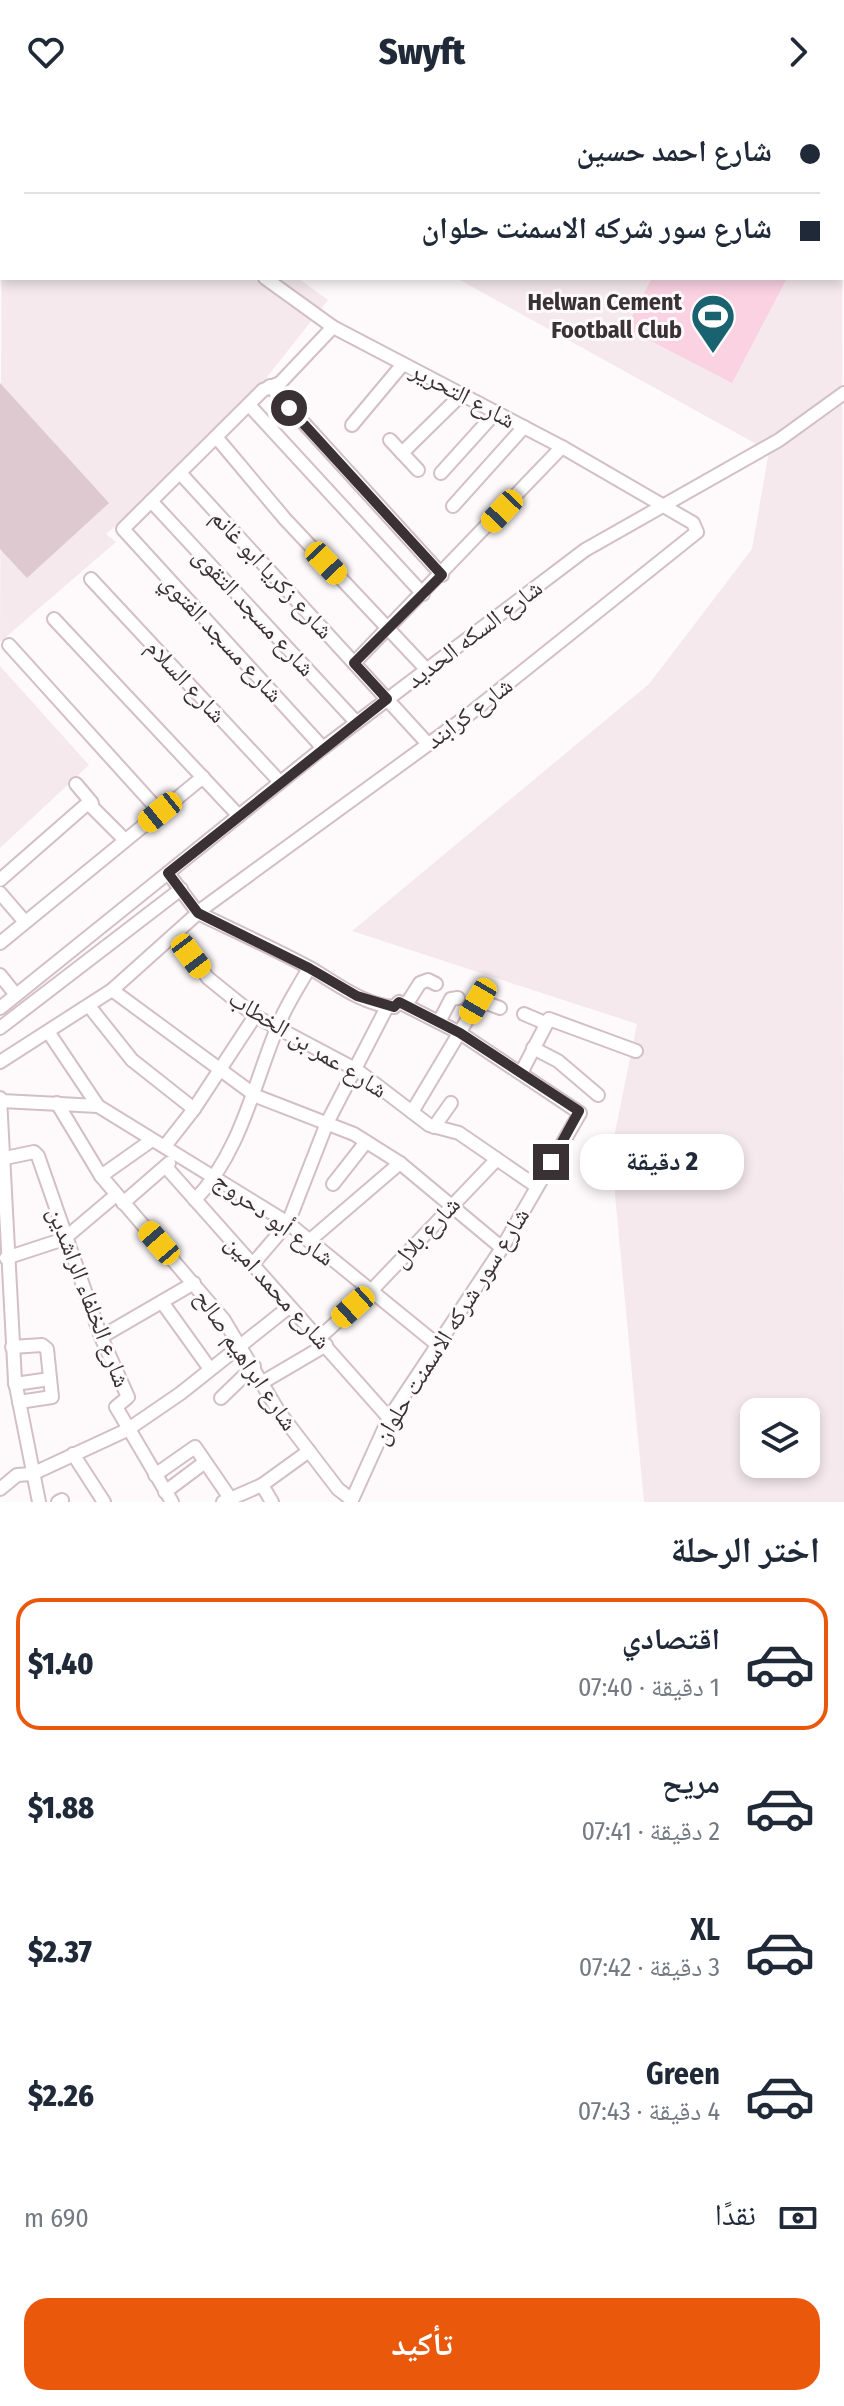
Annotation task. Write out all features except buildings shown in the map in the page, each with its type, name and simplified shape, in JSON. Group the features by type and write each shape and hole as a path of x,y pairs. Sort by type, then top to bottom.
{"street":[{"name":"شارع التحرير","path":"268,280 333,327 562,447 664,506"},
{"path":"151,501 249,405 270,386 280,383 333,327"},
{"path":"352,425 403,364"},
{"path":"270,386 442,575"},
{"name":"شارع السكه الحديد","path":"0,1008 356,722 585,550 779,440 844,393"},
{"path":"402,453 462,394"},
{"path":"249,405 423,594"},
{"path":"441,473 496,412"},
{"path":"453,506 524,427"},
{"path":"217,438 285,519 427,670"},
{"path":"390,440 418,470"},
{"path":"354,663 562,447"},
{"name":"شارع زكريا ابو غانم","path":"181,474 428,744"},
{"name":"شارع مسجد الفتوي","path":"151,501 123,526 124,532 323,748"},
{"name":"شارع مسجد التقوى","path":"151,501 356,722"},
{"name":"شارع كرابند","path":"198,912 428,744 695,537 693,523 664,506"},
{"name":"شارع السلام","path":"91,579 280,782"},
{"path":"54,619 239,816"},
{"path":"9,645 160,812"},
{"path":"0,943 203,777"},
{"path":"76,784 125,840"},
{"path":"0,880 84,805 92,803"},
{"path":"168,873 198,912 357,996 387,1007 394,1007 399,1002 406,1005 460,1033 521,1073 545,1023 551,1018 636,1051"},
{"path":"0,1028 181,889"},
{"path":"0,893 25,922"},
{"path":"0,1062 112,990 198,912"},
{"name":"شارع عمر بن الخطاب","path":"175,934 208,978 255,1016 357,1070 434,1127 459,1133 536,1186"},
{"path":"195,1200 216,1175 256,1096 277,1027 309,968"},
{"path":"0,975 16,995"},
{"path":"406,1005 420,983 428,980 436,984"},
{"path":"112,990 256,1096 327,1123 400,1163 502,1248"},
{"path":"439,1022 451,999 458,998"},
{"path":"412,1112 479,999 500,1008"},
{"path":"89,1006 132,1060 194,1109"},
{"path":"252,1265 288,1223 327,1123 387,1007"},
{"path":"524,1014 545,1023"},
{"path":"165,1146 194,1109 255,1016"},
{"name":"شارع أبو دحروج","path":"49,1033 98,1106 216,1175 288,1223 439,1346"},
{"path":"533,1048 558,1061 598,1095"},
{"name":"شارع سور شركه الاسمنت حلوان","path":"352,1501 389,1418 502,1248 580,1115 579,1111 521,1073"},
{"path":"1,1099 5,1158 4,1265 15,1382 39,1502"},
{"name":"شارع أبو دحروج","path":"1,1099 98,1106"},
{"name":"شارع ابراهيم صالح","path":"57,1103 101,1176 194,1283 241,1344 279,1412 338,1489 352,1501"},
{"path":"434,1127 451,1103"},
{"path":"101,1176 152,1140"},
{"path":"333,1184 366,1142"},
{"name":"شارع الخلفاء الراشدين","path":"5,1158 36,1154 101,1337 128,1397 116,1407 127,1430"},
{"path":"4,1265 64,1239 166,1167 179,1154"},
{"name":"شارع بلال","path":"263,1382 322,1341 497,1159"},
{"path":"309,1241 400,1163"},
{"name":"شارع محمد امين","path":"166,1167 389,1418"},
{"path":"101,1337 194,1283"},
{"path":"162,1302 210,1369"},
{"path":"0,1489 17,1475 32,1474 127,1430 289,1307"},
{"path":"12,1347 46,1346 51,1397 19,1402"},
{"path":"221,1398 254,1366"},
{"path":"0,1385 50,1379"},
{"path":"127,1430 168,1497 205,1462"},
{"path":"155,1475 185,1447 195,1447 226,1500 262,1485 309,1451"},
{"path":"73,1454 104,1502"},
{"path":"262,1485 272,1502"}],"shaded area":[{"path":"1,280 301,280 328,300 218,439 106,534 116,542 0,642"},
{"path":"460,280 842,280 844,1502 644,1502 611,1152 637,1024 352,931 649,684 752,549 769,451"},
{"name":"Helwan Cement Football Club","path":"651,280 786,280 732,383 626,328"},
{"path":"0,666 89,765 0,848"}],"place":[{"name":"Helwan Cement Football Club","path":"713,355"}],"route":[{"path":"289,408 442,575 354,663 387,699 168,873 198,913 309,968 357,996 387,1007 394,1007 399,1002 460,1033 579,1111 580,1115 551,1162"}]}
